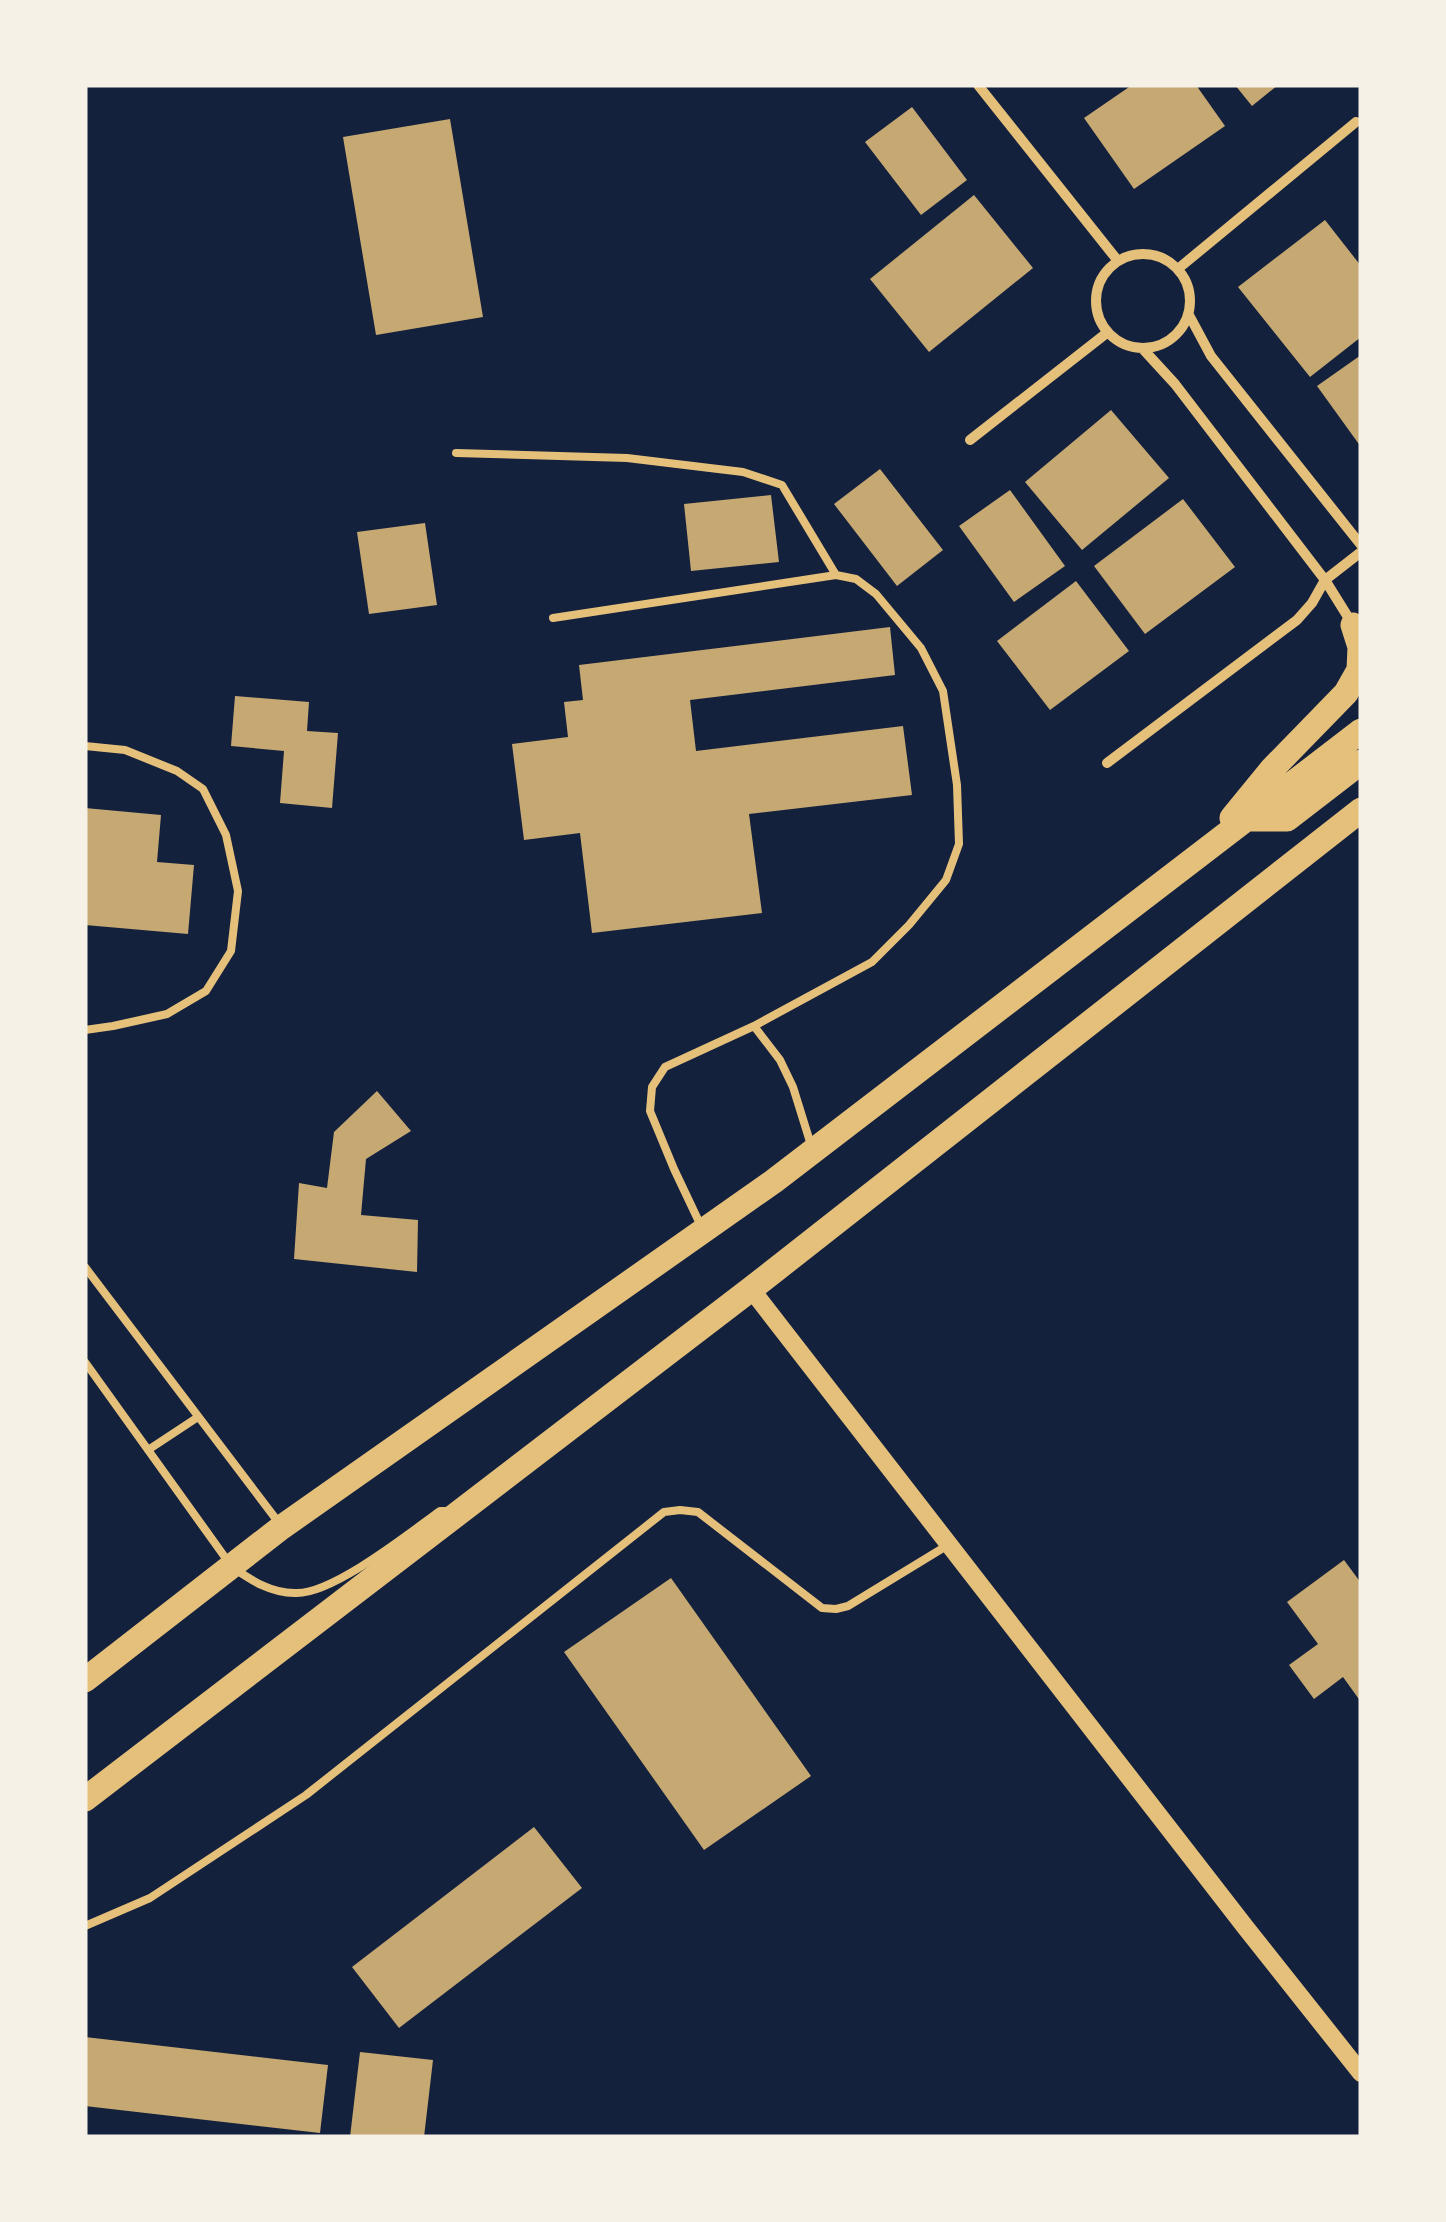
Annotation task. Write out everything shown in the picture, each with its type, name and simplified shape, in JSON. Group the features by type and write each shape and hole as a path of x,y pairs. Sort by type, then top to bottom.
{"main road":[{"path":"1207,848 1272,769 1346,693 1360,670 1360,647 1353,625"},
{"path":"85,1680 282,1528 812,1151 1361,731"},
{"path":"1248,819 1287,819 1361,762"},
{"path":"85,1799 751,1289 1361,810"}],"street":[{"path":"978,85 1118,260"},
{"path":"1179,268 1356,122"},
{"path":"1133,254 1150,254 1179,268 1188,282 1191,299 1189,315 1171,340 1142,348 1118,341 1108,332 1095,302 1106,271 1118,260 1133,254"},
{"path":"1107,763 1297,620 1325,580 1361,549 1211,356 1189,315"},
{"path":"970,440 1108,332"},
{"path":"1142,348 1176,384 1325,580 1353,625"},
{"path":"751,1289 1361,2073"},
{"path":"1337,2043 1361,2050"}],"lane":[{"path":"456,453 627,458 744,472 782,486 836,576"},
{"path":"554,618 836,576 856,579 876,594 921,648 943,691 957,785 959,844 946,880 872,962 754,1026 665,1066 652,1086 650,1111 703,1230"},
{"path":"85,746 125,750 177,771 204,789 226,835 238,891 231,951 206,991 167,1014 85,1030"},
{"path":"754,1026 780,1060 793,1087 812,1151"},
{"path":"85,1267 282,1528"},
{"path":"85,1362 232,1566 257,1584 300,1594 336,1581 440,1512 460,1511"},
{"path":"148,1450 198,1417"},
{"path":"85,1926 150,1898 306,1795 664,1512 698,1512 822,1608 848,1606 948,1545"}],"building":[{"path":"1132,85 1196,85 1225,126 1134,189 1084,118"},
{"path":"1235,85 1278,85 1252,106"},
{"path":"912,107 967,180 921,215 865,142"},
{"path":"450,119 483,317 376,335 343,137"},
{"path":"974,195 1033,268 929,352 870,279"},
{"path":"1325,220 1361,266 1361,337 1310,377 1238,287"},
{"path":"1361,355 1361,447 1317,386"},
{"path":"1111,410 1169,478 1082,550 1025,482"},
{"path":"880,469 943,550 897,586 834,504"},
{"path":"1010,490 1065,566 1014,602 959,526"},
{"path":"771,495 779,562 691,571 684,504"},
{"path":"1183,499 1235,567 1145,634 1094,566"},
{"path":"425,523 437,605 369,614 357,532"},
{"path":"1076,581 1129,651 1050,710 997,641"},
{"path":"890,627 895,675 690,700 696,751 903,726 912,795 749,814 762,913 592,933 580,833 524,840 512,744 568,737 564,702 583,700 579,665"},
{"path":"235,696 309,702 307,731 338,733 332,808 280,803 284,751 231,746"},
{"path":"85,808 161,815 157,862 194,865 188,934 85,925"},
{"path":"377,1091 411,1131 366,1159 361,1215 418,1220 417,1272 294,1259 299,1183 327,1188 334,1132"},
{"path":"1344,1560 1361,1583 1361,1702 1343,1677 1314,1699 1289,1665 1318,1644 1287,1602"},
{"path":"671,1578 811,1776 704,1850 564,1652"},
{"path":"534,1827 582,1888 399,2028 352,1967"},
{"path":"85,2037 328,2065 320,2133 85,2106"},
{"path":"360,2052 433,2060 424,2137 350,2137"}]}
